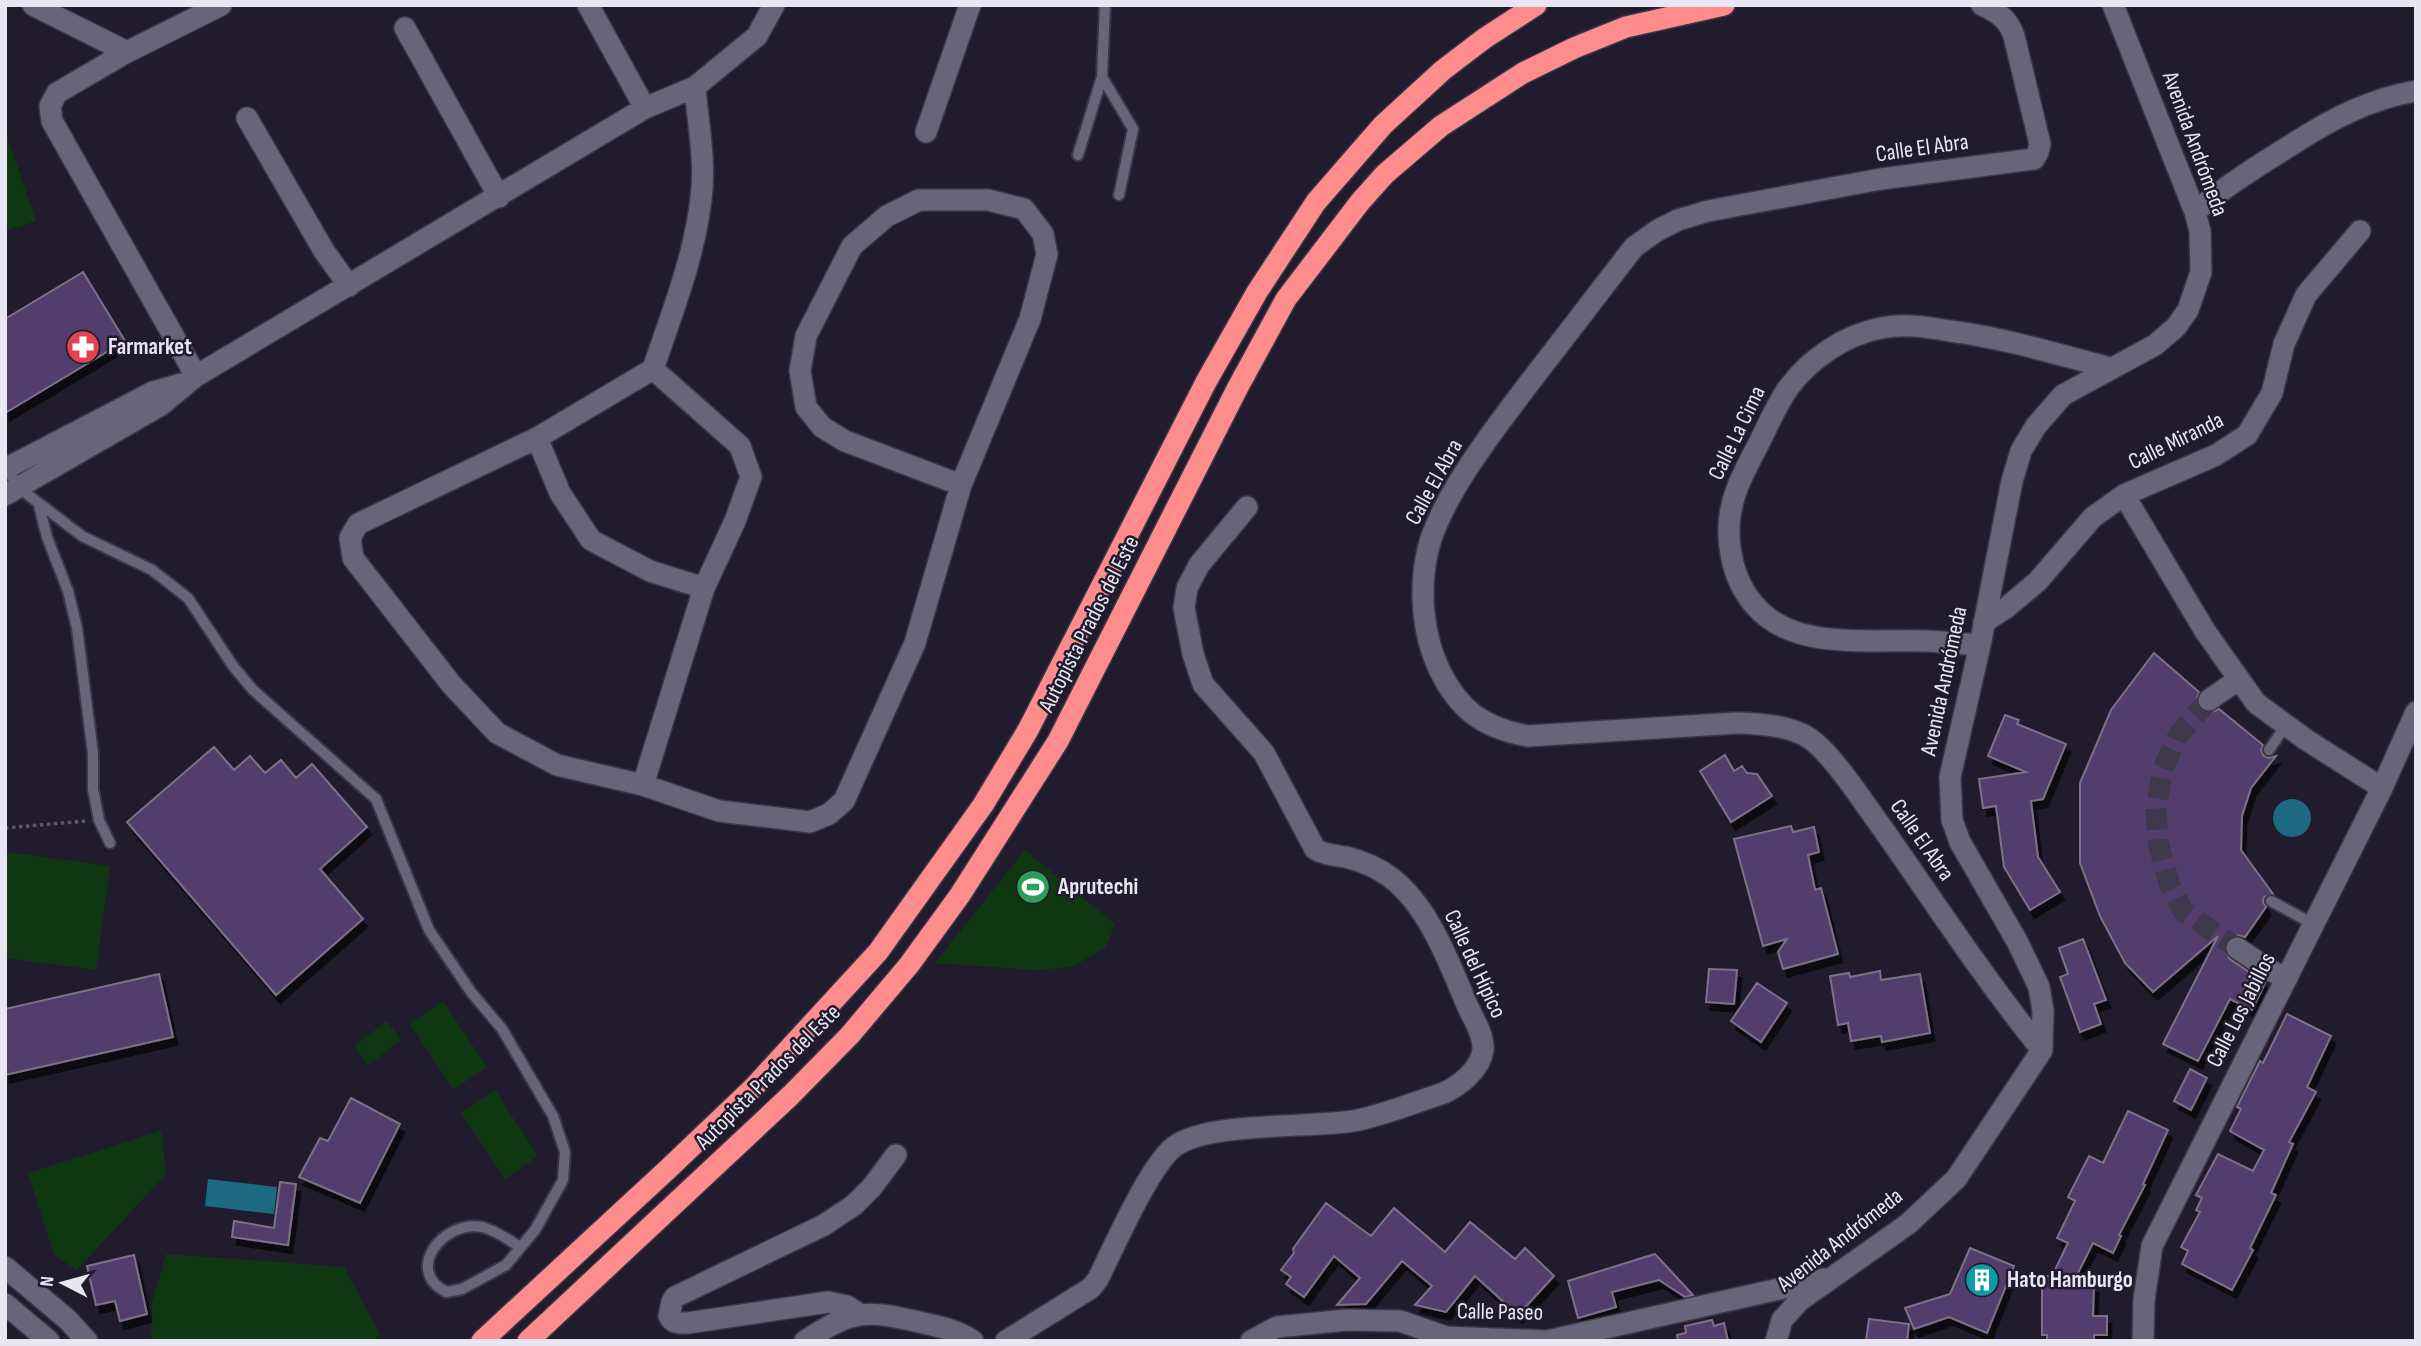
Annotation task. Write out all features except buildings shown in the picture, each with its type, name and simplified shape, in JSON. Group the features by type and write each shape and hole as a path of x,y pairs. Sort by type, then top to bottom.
{"highway":[{"name":"Autopista Prados del Este","path":"482,1341 754,1087 878,952 983,805 1028,730 1206,382 1257,292 1315,202 1383,125 1443,70 1485,38 1536,5"},
{"name":"Autopista Prados del Este","path":"528,1341 791,1095 850,1034 909,965 960,895 1058,741 1238,387 1286,299 1360,202 1385,174 1441,125 1524,73 1574,48 1626,27 1724,5"}],"street":[{"path":"33,5 127,52"},
{"path":"193,379 52,121 50,106 57,93 127,52 222,5"},
{"path":"588,5 645,108"},
{"path":"12,491 161,405 193,379 645,108 695,87 757,36 775,5"},
{"path":"926,132 970,5"},
{"name":"Calle El Abra","path":"1982,5 1998,13 2009,23 2014,36 2040,144 2034,159 1881,179 1709,211 1678,220 1658,230 1634,247 1495,429 1450,498 1429,547 1423,582 1426,621 1433,655 1450,692 1468,712 1487,724 1528,736 1737,723 1793,731 1809,738 1825,752 1865,804 2042,1050"},
{"name":"Avenida Andrómeda","path":"1776,1341 1782,1320 1799,1301 1908,1224 1956,1179 2042,1050 2043,1011 2035,977 1960,842 1952,820 1950,777 1980,645 2012,481 2021,451 2053,404 2073,388 2155,345 2176,327 2188,310 2201,272 2200,231 2195,212 2113,5"},
{"path":"405,28 499,197"},
{"path":"695,87 702,168 701,199 688,269 653,369 537,438 358,524 350,538 353,558 451,684 497,733 557,765 643,785 719,811 810,822 829,814 844,801 915,643 961,485 1030,319 1047,254 1042,234 1024,209 988,200 919,200 887,216 852,246 806,336 800,371 806,407 821,427 845,441 961,485"},
{"path":"2195,212 2312,130 2352,110 2383,99 2416,92"},
{"path":"247,118 324,251 349,286"},
{"name":"Calle Miranda","path":"1984,622 2006,608 2038,581 2093,517 2124,495 2216,456 2247,435 2272,393 2284,344 2306,295 2360,231"},
{"name":"Calle La Cima","path":"1980,645 1819,638 1799,634 1768,618 1746,593 1736,576 1730,554 1729,530 1737,487 1788,389 1804,370 1826,351 1881,328 1918,326 1971,334 2110,368"},
{"path":"643,785 704,588 736,521 751,477 740,446 653,369"},
{"path":"6,469 153,392 193,379"},
{"path":"537,438 560,493 591,540 650,571 704,588"},
{"path":"2124,495 2204,631 2256,703 2382,788"},
{"name":"Calle del Hípico","path":"1006,1341 1091,1288 1162,1158 1174,1147 1203,1134 1354,1121 1444,1093 1468,1076 1478,1063 1483,1050 1475,1022 1443,948 1424,917 1389,876 1360,862 1315,849 1264,753 1209,692 1199,676 1184,608 1187,589 1199,565 1247,507"},
{"path":"2209,700 2239,679"},
{"name":"Calle Los Jabillos","path":"2143,1341 2144,1300 2152,1246 2382,788 2415,714"},
{"path":"2237,948 2271,971 2287,978"},
{"path":"859,1314 847,1306 828,1302 688,1323 676,1323 668,1316 675,1297 824,1225 854,1205 872,1187 896,1155"},
{"path":"5,1267 68,1320 86,1341"},
{"name":"Calle Paseo","path":"1251,1341 1277,1327 1347,1320 1400,1321 1446,1337 1547,1341 1832,1277"},
{"path":"5,1304 50,1341"},
{"path":"805,1341 832,1323 859,1314 877,1312 958,1331 974,1341"}],"lane":[{"path":"1079,155 1102,78 1105,5"},
{"path":"1102,78 1133,129 1119,195"},
{"path":"6,469 12,491 39,505 82,536 152,570 188,598 233,666 253,690 376,799 429,930 471,992 502,1029 552,1116 565,1152 563,1180 535,1230 506,1265 462,1289 446,1293 435,1287 427,1270 433,1249 442,1236 459,1229 481,1227 520,1247"},
{"path":"39,505 47,537 68,591 77,628 93,754 93,789 99,820 110,843"},
{"path":"2269,750 2286,724"},
{"path":"2271,901 2313,924"}],"path":[{"path":"5,828 99,820"}],"green space":[{"path":"5,130 36,221 5,231"},
{"name":"Aprutechi","path":"1025,850 1115,924 1106,947 1072,967 1035,970 935,963"},
{"path":"5,852 110,866 96,970 5,958"},
{"path":"443,1001 487,1067 453,1090 410,1024"},
{"path":"387,1021 401,1040 368,1065 354,1046"},
{"path":"495,1090 538,1156 505,1179 461,1113"},
{"path":"161,1131 166,1174 77,1270 54,1255 28,1173"},
{"path":"166,1254 344,1267 380,1334 373,1341 151,1341 152,1302"}],"water":[{"path":"2292,799 2305,805 2311,818 2305,831 2292,837 2279,831 2273,818 2279,805"},
{"path":"208,1179 277,1187 274,1214 205,1206"}],"tunnel":[{"path":"2209,700 2179,734 2163,769 2156,808 2158,842 2169,883 2183,911 2237,948"}],"place":[{"name":"Farmarket","path":"83,347"},
{"name":"Aprutechi","path":"1033,887"},
{"name":"Hato Hamburgo","path":"1982,1280"}]}
